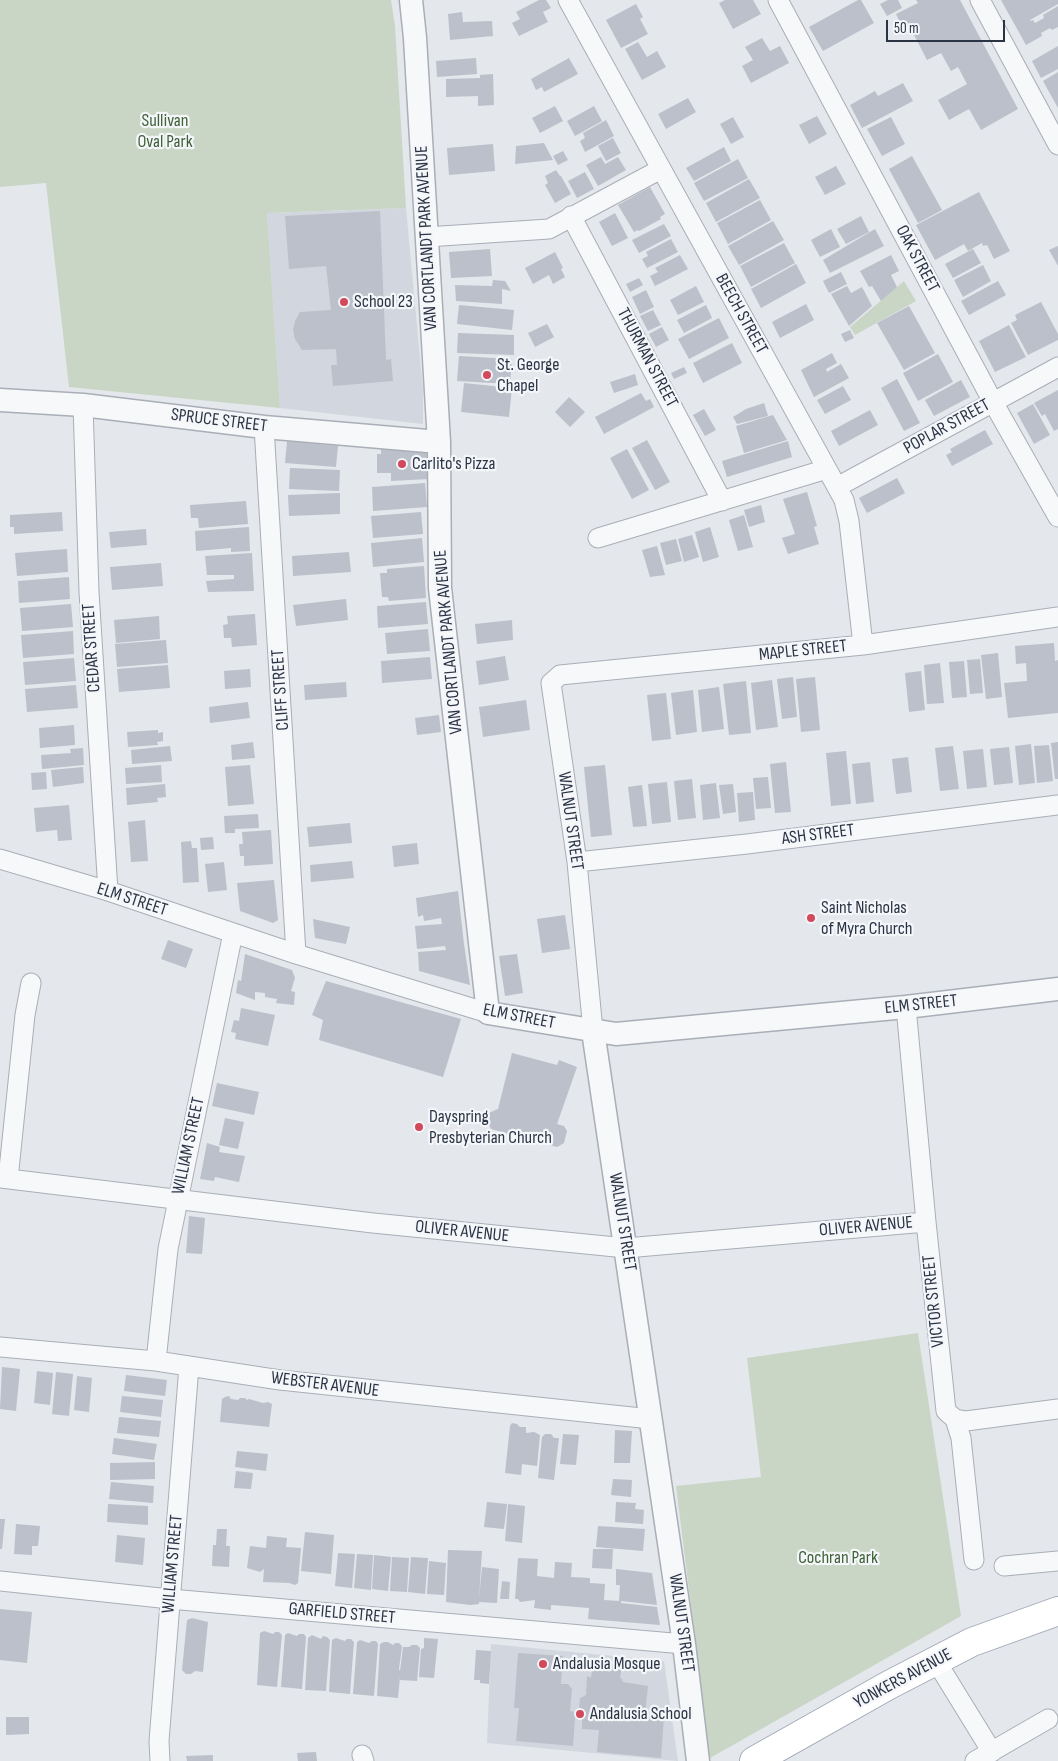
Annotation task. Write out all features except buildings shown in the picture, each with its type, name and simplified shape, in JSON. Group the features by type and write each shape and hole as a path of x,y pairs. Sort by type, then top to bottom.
{"main road":[{"name":"YONKERS AVENUE","path":"754,1761 972,1642 1058,1611"}],"street":[{"name":"VAN CORTLANDT PARK AVENUE","path":"411,0 439,442 440,588 488,1013"},
{"name":"BEECH STREET","path":"568,0 844,500 849,520 863,645"},
{"name":"OAK STREET","path":"778,0 993,402 1058,517"},
{"path":"980,0 1058,145"},
{"path":"426,237 543,230 661,169"},
{"name":"THURMAN STREET","path":"572,216 722,501"},
{"name":"POPLAR STREET","path":"837,488 1058,367"},
{"name":"SPRUCE STREET","path":"0,400 83,405 264,427 439,442"},
{"name":"CEDAR STREET","path":"83,405 89,592 108,891"},
{"name":"CLIFF STREET","path":"264,427 296,954"},
{"path":"598,538 827,469"},
{"name":"MAPLE STREET","path":"551,683 560,675 863,645 1058,617"},
{"name":"WALNUT STREET","path":"551,683 577,862 593,1031 684,1644 698,1761"},
{"name":"ASH STREET","path":"577,862 747,844 1058,805"},
{"name":"ELM STREET","path":"0,860 108,891 296,954 488,1013 616,1034 906,1007 1058,989"},
{"name":"WILLIAM STREET","path":"156,1361 168,1249 233,933"},
{"path":"4,1178 24,1015 31,983"},
{"name":"VICTOR STREET","path":"906,1007 946,1411 955,1419 961,1438 974,1560"},
{"name":"OLIVER AVENUE","path":"4,1178 373,1222 626,1248 926,1222"},
{"name":"WEBSTER AVENUE","path":"0,1347 156,1361 290,1381 651,1419"},
{"name":"WILLIAM STREET","path":"160,1761 158,1741 189,1366"},
{"path":"955,1419 966,1421 1058,1409"},
{"path":"1004,1566 1058,1561"},
{"name":"GARFIELD STREET","path":"0,1581 684,1644"},
{"path":"936,1661 992,1752"},
{"path":"975,1761 1048,1719"}],"shaded area":[{"name":"School 23","path":"406,208 423,391 423,424 280,408 267,213"},
{"name":"Andalusia School","path":"491,1644 664,1661 678,1761 487,1743"}],"green space":[{"name":"Sullivan Oval Park","path":"0,0 391,0 395,26 406,208 267,213 280,408 69,387 46,183 0,187"},
{"path":"904,281 916,301 855,335 850,327"},
{"name":"Cochran Park","path":"918,1333 961,1616 710,1758 676,1486 761,1477 747,1358"}],"place":[{"name":"School 23","path":"344,302"},
{"name":"St. George Chapel","path":"487,375"},
{"name":"Carlito's Pizza","path":"402,464"},
{"name":"Saint Nicholas of Myra Church","path":"811,918"},
{"name":"Dayspring Presbyterian Church","path":"419,1127"},
{"name":"Andalusia Mosque","path":"543,1664"},
{"name":"Andalusia School","path":"580,1714"}]}
